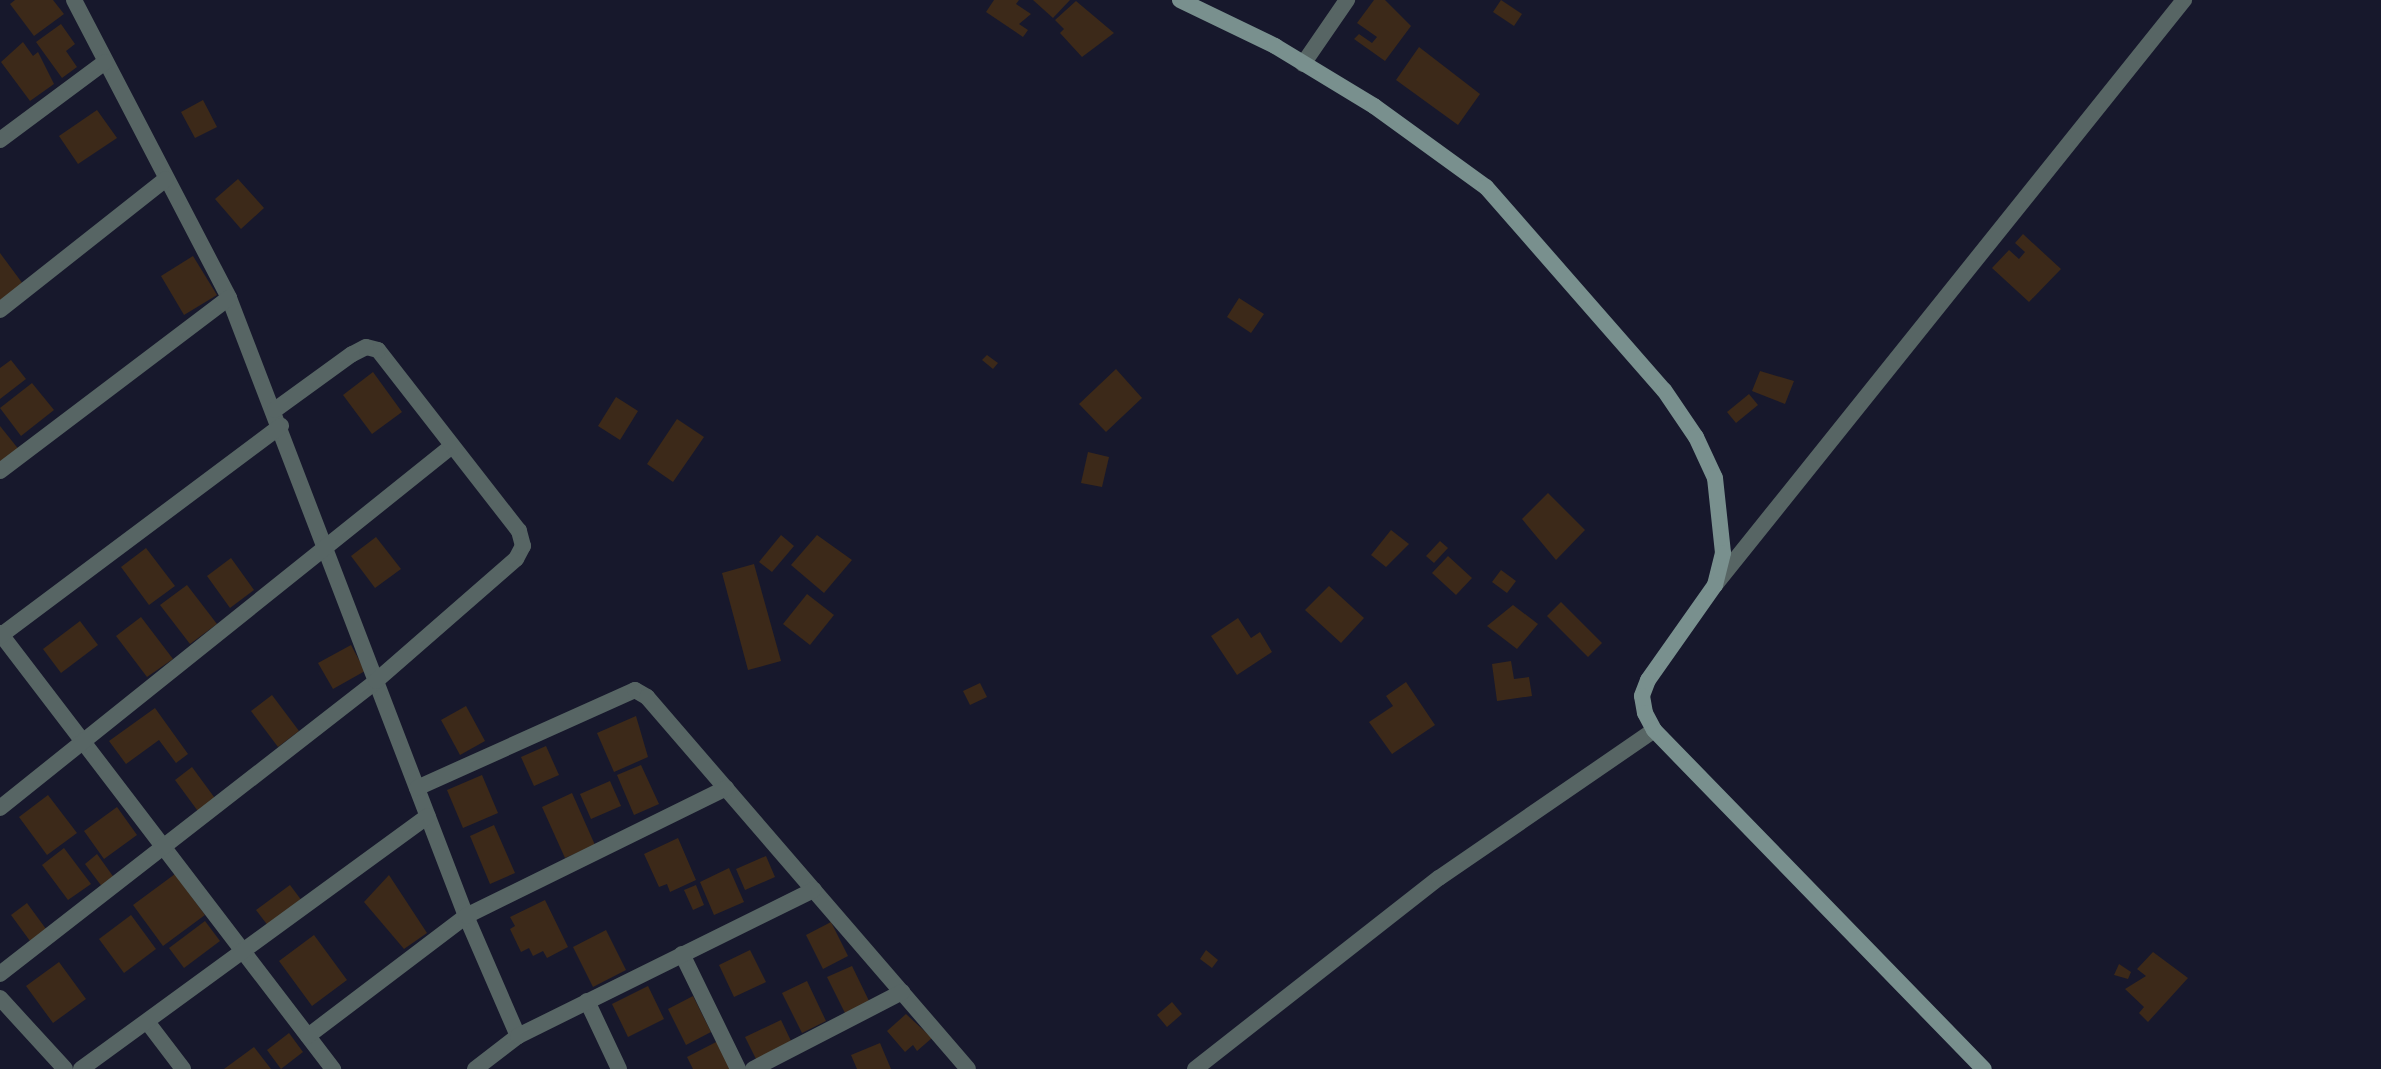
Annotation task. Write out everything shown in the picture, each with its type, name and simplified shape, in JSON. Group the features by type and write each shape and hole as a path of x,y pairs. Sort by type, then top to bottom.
{"street":[{"path":"74,0 229,298 278,418 323,547 466,916 518,1036"},
{"path":"1180,0 1199,4 1303,64 1486,187 1664,390 1696,437 1715,478 1723,553 1715,585"},
{"path":"1303,64 1347,0"},
{"path":"1984,1069 1654,730 1642,696 1648,680 1715,585 2184,0"},
{"path":"0,140 105,62"},
{"path":"0,310 166,179"},
{"path":"0,471 229,298"},
{"path":"0,974 164,847 376,681 516,559 523,546 519,531 378,350 366,347 1,635 164,847 245,950 333,1069"},
{"path":"0,808 452,446"},
{"path":"417,788 635,690 647,697 968,1069"},
{"path":"1195,1069 1439,878 1654,730"},
{"path":"308,1036 466,916 726,788"},
{"path":"81,1069 428,816"},
{"path":"475,1069 518,1036 814,890"},
{"path":"682,954 738,1069"},
{"path":"753,1069 902,992"},
{"path":"0,998 65,1069"},
{"path":"587,1001 619,1069"},
{"path":"148,1023 183,1069"}],"building":[{"path":"15,0 53,0 64,14 34,36 10,4"},
{"path":"994,0 1019,0 1016,4 1031,14 1019,24 1028,30 1023,37 986,12"},
{"path":"1033,0 1070,0 1053,18"},
{"path":"1374,0 1385,0 1411,26 1385,61 1354,39 1359,34 1372,43 1377,37 1357,23"},
{"path":"1501,0 1522,14 1514,26 1493,12"},
{"path":"1076,1 1114,33 1082,57 1060,33 1064,29 1055,20"},
{"path":"61,24 75,44 66,51 77,67 62,78 36,42"},
{"path":"23,42 33,56 38,52 54,84 30,101 1,62"},
{"path":"1419,47 1480,94 1458,125 1396,80"},
{"path":"203,100 217,127 195,138 181,112"},
{"path":"97,110 117,138 78,164 59,136"},
{"path":"238,179 264,208 241,229 215,199"},
{"path":"2023,234 2061,269 2029,302 1992,268 2009,250 2019,259 2025,252 2015,243"},
{"path":"0,253 23,284 0,301"},
{"path":"193,256 217,295 184,315 161,276"},
{"path":"1239,298 1264,314 1251,333 1227,317"},
{"path":"987,355 998,363 993,369 982,360"},
{"path":"11,360 26,379 0,399 0,368"},
{"path":"1116,369 1142,398 1106,432 1079,404"},
{"path":"1760,371 1794,381 1785,404 1752,391"},
{"path":"373,372 402,412 372,434 343,395"},
{"path":"32,383 54,410 21,436 0,408"},
{"path":"1749,394 1758,405 1736,423 1727,412"},
{"path":"616,397 638,411 620,440 598,426"},
{"path":"677,419 704,437 673,482 647,464"},
{"path":"0,426 20,451 0,466"},
{"path":"1088,452 1109,457 1102,487 1081,483"},
{"path":"1548,493 1585,530 1556,560 1522,519"},
{"path":"1391,530 1409,544 1386,567 1371,555"},
{"path":"781,535 794,546 772,572 759,562"},
{"path":"817,535 852,560 824,593 791,565"},
{"path":"376,537 401,569 375,588 351,556"},
{"path":"1440,541 1448,548 1434,563 1426,556"},
{"path":"146,548 175,586 149,605 121,567"},
{"path":"1448,556 1472,578 1456,595 1432,573"},
{"path":"231,558 254,590 230,608 207,576"},
{"path":"754,564 781,661 748,670 722,573"},
{"path":"1501,570 1516,581 1507,593 1492,582"},
{"path":"187,585 217,624 190,644 160,605"},
{"path":"1329,586 1364,618 1341,643 1305,610"},
{"path":"807,594 834,615 810,645 783,624"},
{"path":"1561,602 1602,643 1588,657 1547,616"},
{"path":"1513,605 1538,624 1517,649 1487,626"},
{"path":"141,617 173,659 147,677 116,636"},
{"path":"1238,618 1251,638 1260,632 1272,652 1237,675 1211,636"},
{"path":"80,621 98,645 61,673 43,649"},
{"path":"351,645 365,671 333,689 318,663"},
{"path":"1511,661 1514,679 1529,677 1532,696 1497,701 1492,664"},
{"path":"1406,682 1435,725 1392,754 1369,722 1393,706 1386,696"},
{"path":"980,683 987,697 970,705 963,691"},
{"path":"272,695 299,731 278,747 251,711"},
{"path":"466,706 485,741 460,755 441,720"},
{"path":"155,708 188,754 176,763 159,740 126,764 109,741"},
{"path":"636,716 648,757 614,772 597,733"},
{"path":"546,746 559,775 534,786 521,757"},
{"path":"641,765 659,804 634,815 617,775"},
{"path":"192,767 217,801 200,814 175,780"},
{"path":"482,775 498,813 463,828 447,790"},
{"path":"610,781 621,806 591,819 580,794"},
{"path":"572,793 595,845 565,858 542,807"},
{"path":"48,795 77,833 47,855 19,817"},
{"path":"117,807 137,835 104,859 84,831"},
{"path":"494,825 515,873 490,884 470,836"},
{"path":"678,838 696,880 670,892 667,884 659,887 644,854"},
{"path":"64,848 91,884 68,900 42,865"},
{"path":"97,854 115,879 103,888 85,864"},
{"path":"766,856 775,877 745,890 736,869"},
{"path":"729,868 744,902 714,915 700,882"},
{"path":"175,874 205,915 163,946 133,905"},
{"path":"389,875 427,933 404,949 364,902"},
{"path":"290,885 302,901 269,927 256,910"},
{"path":"696,885 704,905 693,910 684,890"},
{"path":"545,900 568,947 547,958 543,951 533,956 529,948 521,952 510,929 515,926 510,917"},
{"path":"27,903 46,929 30,941 11,915"},
{"path":"131,915 156,949 124,973 99,939"},
{"path":"205,921 220,941 184,968 169,948"},
{"path":"831,922 848,956 823,969 806,935"},
{"path":"606,930 626,970 593,987 573,947"},
{"path":"314,935 347,980 312,1006 279,961"},
{"path":"750,950 766,982 734,997 719,965"},
{"path":"1206,950 1218,960 1212,968 1200,959"},
{"path":"2153,952 2188,978 2148,1022 2139,1013 2144,1007 2125,989 2146,976 2137,969"},
{"path":"59,962 86,999 53,1023 26,986"},
{"path":"2119,964 2131,972 2128,979 2114,975"},
{"path":"852,966 871,1005 847,1017 827,977"},
{"path":"807,981 826,1021 802,1033 782,993"},
{"path":"648,986 664,1019 628,1037 612,1004"},
{"path":"693,996 711,1032 686,1045 668,1009"},
{"path":"1172,1002 1182,1014 1167,1027 1157,1015"},
{"path":"906,1014 932,1038 917,1051 913,1045 905,1052 887,1031"},
{"path":"781,1020 792,1043 757,1061 745,1037"},
{"path":"289,1033 303,1052 281,1069 267,1050"},
{"path":"718,1041 732,1069 693,1069 687,1057"},
{"path":"880,1043 891,1069 857,1069 851,1055"},
{"path":"254,1047 271,1069 224,1069"}]}
